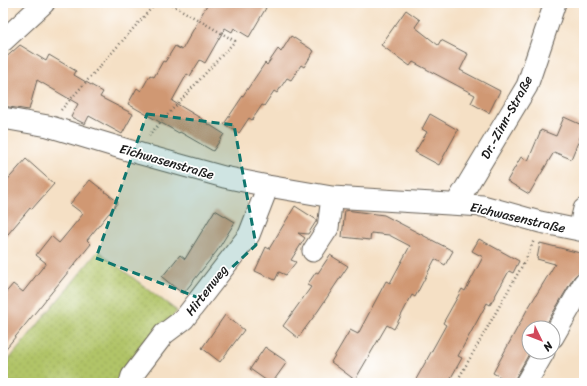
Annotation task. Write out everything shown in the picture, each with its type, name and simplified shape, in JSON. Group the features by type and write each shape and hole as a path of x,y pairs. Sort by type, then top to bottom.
{"street":[{"path":"3,41 44,3"},
{"name":"Dr.-Zinn-Straße","path":"456,204 527,86 555,3"},
{"name":"Eichwasenstraße","path":"3,118 48,126 224,177 268,186 332,197 483,206 540,222 582,231"},
{"name":"Hirtenweg","path":"130,383 132,376 164,334 184,319 249,235 268,186"},
{"path":"314,251 328,228 332,197"},
{"path":"582,231 584,209"},
{"path":"561,323 584,283"},
{"path":"526,383 539,360"}],"path":[{"path":"48,126 156,3"},
{"path":"141,154 150,134 235,41 170,3"},
{"path":"456,383 526,259 540,222"}],"highlighted area":[{"path":"147,114 234,125 256,245 199,298 96,258"}],"green space":[{"path":"99,250 108,259 177,311 119,383 3,383 3,367"}],"building":[{"path":"208,3 258,3 266,8 249,37 234,28 232,32 225,28 205,63 200,60 190,76 187,74 172,101 224,134 213,151 128,104 137,88 141,91 150,75 154,77 163,61 165,62 175,46 182,50"},
{"path":"406,10 420,20 415,27 438,45 441,40 468,54 460,70 500,91 489,113 471,103 475,95 413,62 410,66 381,45"},
{"path":"291,36 314,51 304,67 301,65 291,80 287,78 277,93 274,91 252,120 249,118 239,133 224,124 265,63 267,65 278,49 281,52"},
{"path":"20,45 46,61 49,55 76,71 74,75 103,92 100,97 133,114 122,134 89,116 85,124 71,117 78,104 37,80 29,110 3,106 3,60"},
{"path":"430,114 458,130 439,165 415,152 427,132 422,129"},
{"path":"564,117 584,126 571,159 554,152 529,194 507,181 521,157 528,161 541,130 556,136"},
{"path":"26,159 54,184 32,209 30,208 3,240 3,185"},
{"path":"90,180 118,202 87,240 91,244 3,352 3,296 13,284 23,292 46,263 36,255 51,236 59,243 83,214 70,204"},
{"path":"295,206 317,220 308,234 298,233 305,238 291,260 296,262 286,275 279,272 275,280 255,271 266,247 269,249"},
{"path":"215,210 235,222 217,251 183,294 162,277 180,255 185,259"},
{"path":"345,210 384,215 453,251 445,265 435,259 415,297 412,295 394,329 387,325 355,380 331,362 350,330 358,334 386,281 390,283 410,246 389,235 371,233 370,240 342,237"},
{"path":"479,239 519,261 513,273 509,271 490,305 487,303 458,356 462,358 448,383 414,383 446,325 443,323 462,289 465,291 483,257 472,251"},
{"path":"540,243 584,254 584,265 580,272 574,277 549,320 522,320 555,264 537,259"},
{"path":"330,255 348,266 298,338 283,326 311,287 307,285 316,272 318,273"},
{"path":"225,315 244,330 220,362 202,348"},
{"path":"521,321 521,360 526,360 514,383 511,383 493,373"},
{"path":"265,347 287,362 272,383 250,369"}]}
